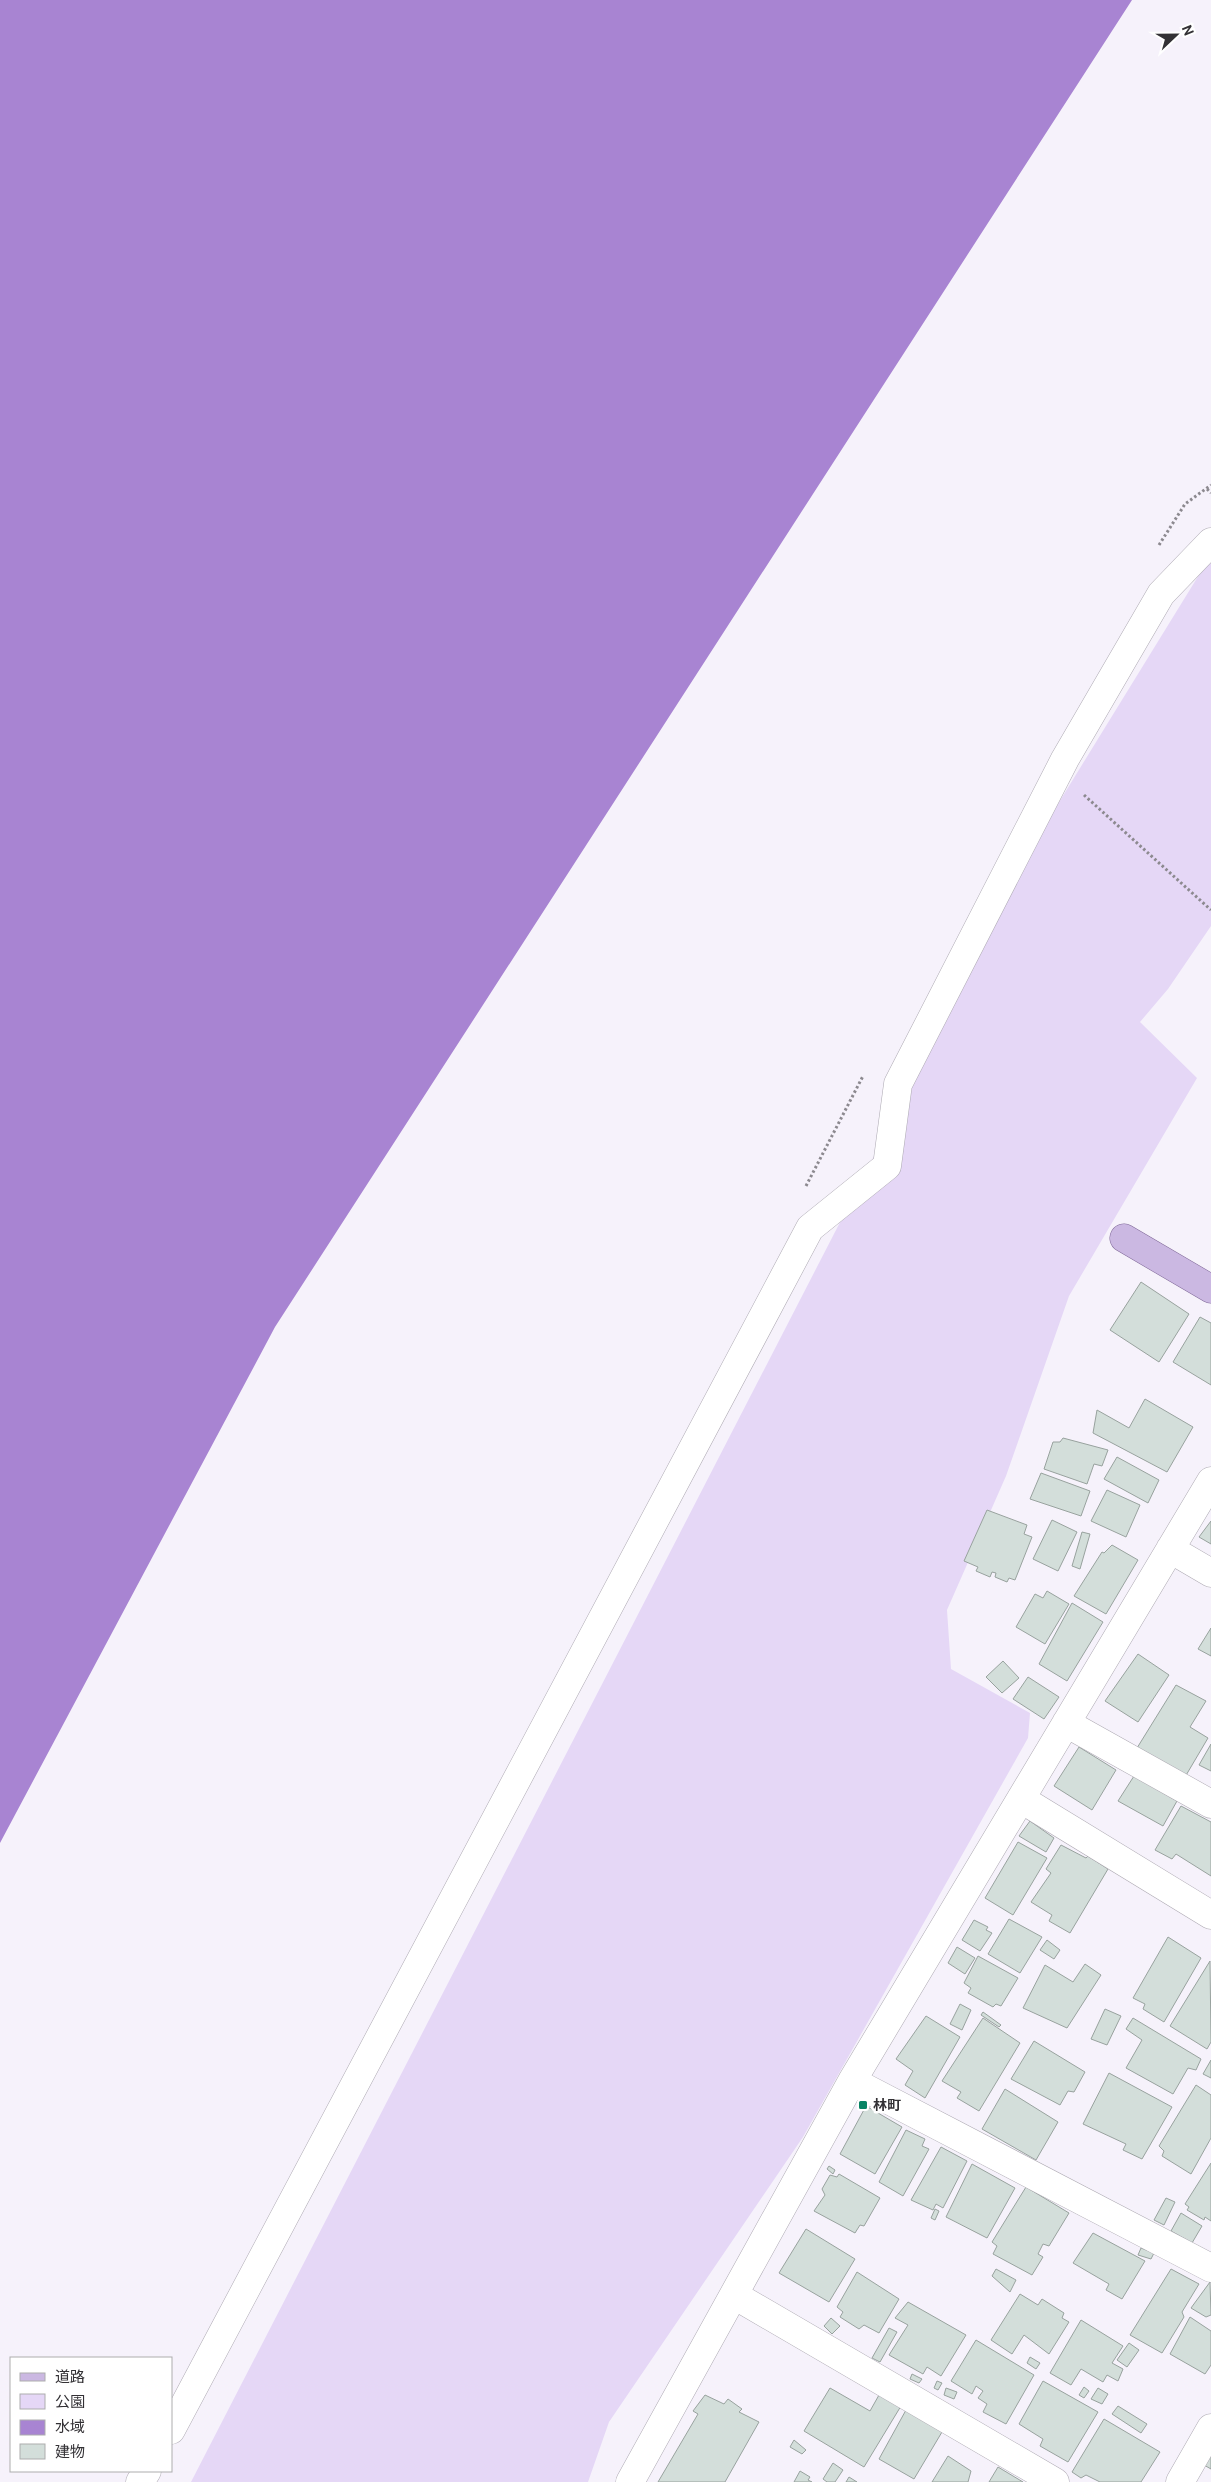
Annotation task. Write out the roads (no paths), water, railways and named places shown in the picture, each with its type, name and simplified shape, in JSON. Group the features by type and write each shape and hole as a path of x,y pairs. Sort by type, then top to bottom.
{"main road":[{"path":"1124,1238 1211,1289"}],"street":[{"path":"172,2428 810,1228 886,1166 898,1084 1058,772 1161,594 1211,542"},
{"path":"630,2482 852,2081 1211,1481"},
{"path":"1170,1549 1211,1573"},
{"path":"1066,1723 1211,1804"},
{"path":"1021,1799 1211,1915"},
{"path":"852,2081 1211,2268"},
{"path":"734,2295 1055,2482"},
{"path":"1180,2482 1211,2428"}],"water":[{"path":"0,0 1132,0 275,1327 0,1843"}],"place":[{"name":"林町","path":"863,2105"}]}
